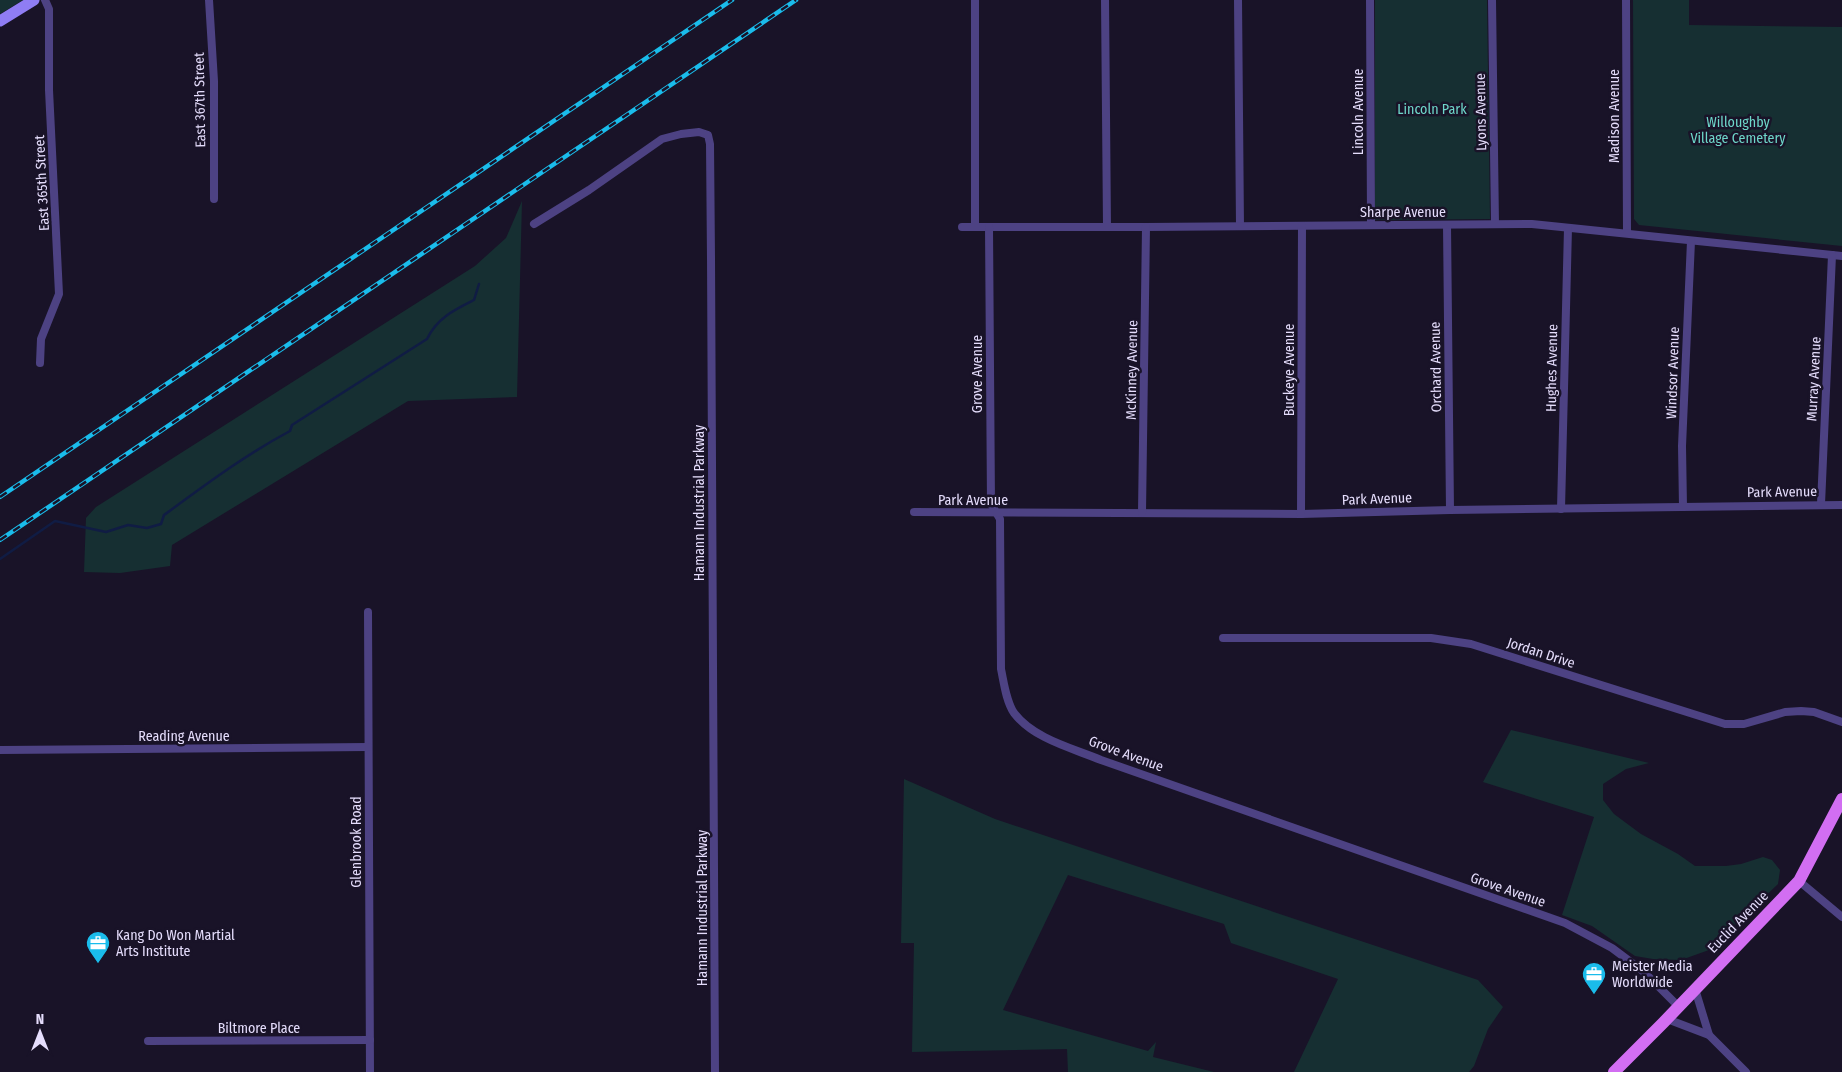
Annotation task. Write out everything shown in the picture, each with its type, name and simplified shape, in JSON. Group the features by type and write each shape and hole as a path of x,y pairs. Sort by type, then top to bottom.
{"main road":[{"name":"Euclid Avenue","path":"1614,1072 1799,881 1842,799"}],"street":[{"path":"0,20 34,0"},
{"name":"East 365th Street","path":"40,363 41,339 59,294 49,90 49,9 45,0"},
{"name":"East 367th Street","path":"209,0 214,81 214,199"},
{"path":"975,0 976,227"},
{"path":"1105,0 1107,227"},
{"path":"1238,0 1240,226"},
{"name":"Lincoln Avenue","path":"1370,0 1371,225"},
{"name":"Lyons Avenue","path":"1492,0 1495,224"},
{"name":"Madison Avenue","path":"1626,0 1627,233"},
{"name":"Hamann Industrial Parkway","path":"534,224 589,190 662,139 699,132 708,135 710,144 711,258 716,1072"},
{"name":"Sharpe Avenue","path":"962,227 1146,228 1532,224 1842,256"},
{"name":"Orchard Avenue","path":"1447,225 1450,510"},
{"name":"Buckeye Avenue","path":"1301,514 1302,226"},
{"name":"Grove Avenue","path":"989,228 991,504 1000,519 1002,669 1005,689 1014,712 1036,733 1101,760 1565,923 1612,948 1644,972 1678,1006"},
{"name":"McKinney Avenue","path":"1142,513 1146,228"},
{"name":"Hughes Avenue","path":"1561,509 1568,228"},
{"name":"Windsor Avenue","path":"1683,507 1682,446 1690,241"},
{"name":"Murray Avenue","path":"1821,504 1832,255"},
{"name":"Park Avenue","path":"914,512 1301,514 1450,510 1842,505"},
{"name":"Glenbrook Road","path":"368,612 370,1072"},
{"name":"Jordan Drive","path":"1223,638 1431,638 1471,644 1725,724 1744,724 1785,712 1801,711 1814,712 1842,722"},
{"name":"Reading Avenue","path":"0,750 368,747"},
{"path":"1799,881 1842,917"},
{"path":"1695,989 1709,1035"},
{"path":"1667,1019 1709,1035 1746,1072"},
{"name":"Biltmore Place","path":"148,1041 370,1040"}],"green space":[{"path":"0,0 23,0 0,14"},
{"name":"Lincoln Park","path":"1375,0 1487,0 1490,219 1375,220"},
{"name":"Willoughby Village Cemetery","path":"1633,0 1689,0 1689,25 1842,27 1842,246 1639,225 1634,219"},
{"path":"522,201 517,397 408,401 172,545 170,566 120,573 84,572 86,518 96,507 475,266 506,238"},
{"path":"1511,730 1649,763 1626,769 1603,784 1603,800 1614,814 1641,834 1678,854 1695,866 1726,866 1741,864 1763,857 1772,860 1780,870 1778,884 1709,950 1681,960 1635,956 1592,926 1562,915 1594,817 1483,782"},
{"path":"904,779 995,819 1478,980 1503,1007 1488,1029 1474,1066 1469,1072 1294,1072 1338,979 1231,943 1224,924 1068,875 1003,1010 1148,1051 1156,1042 1153,1057 1214,1072 1068,1072 1067,1049 912,1052 914,943 901,943"}],"waterway":[{"path":"0,559 55,521 106,532 128,525 147,528 161,524 164,515 257,450 290,431 292,425 427,339 441,320 474,300 479,284"}],"railway":[{"path":"0,497 732,0"},
{"path":"0,540 796,0"}],"place":[{"name":"Kang Do Won Martial Arts Institute","path":"98,964"},
{"name":"Meister Media Worldwide","path":"1594,995"}]}
